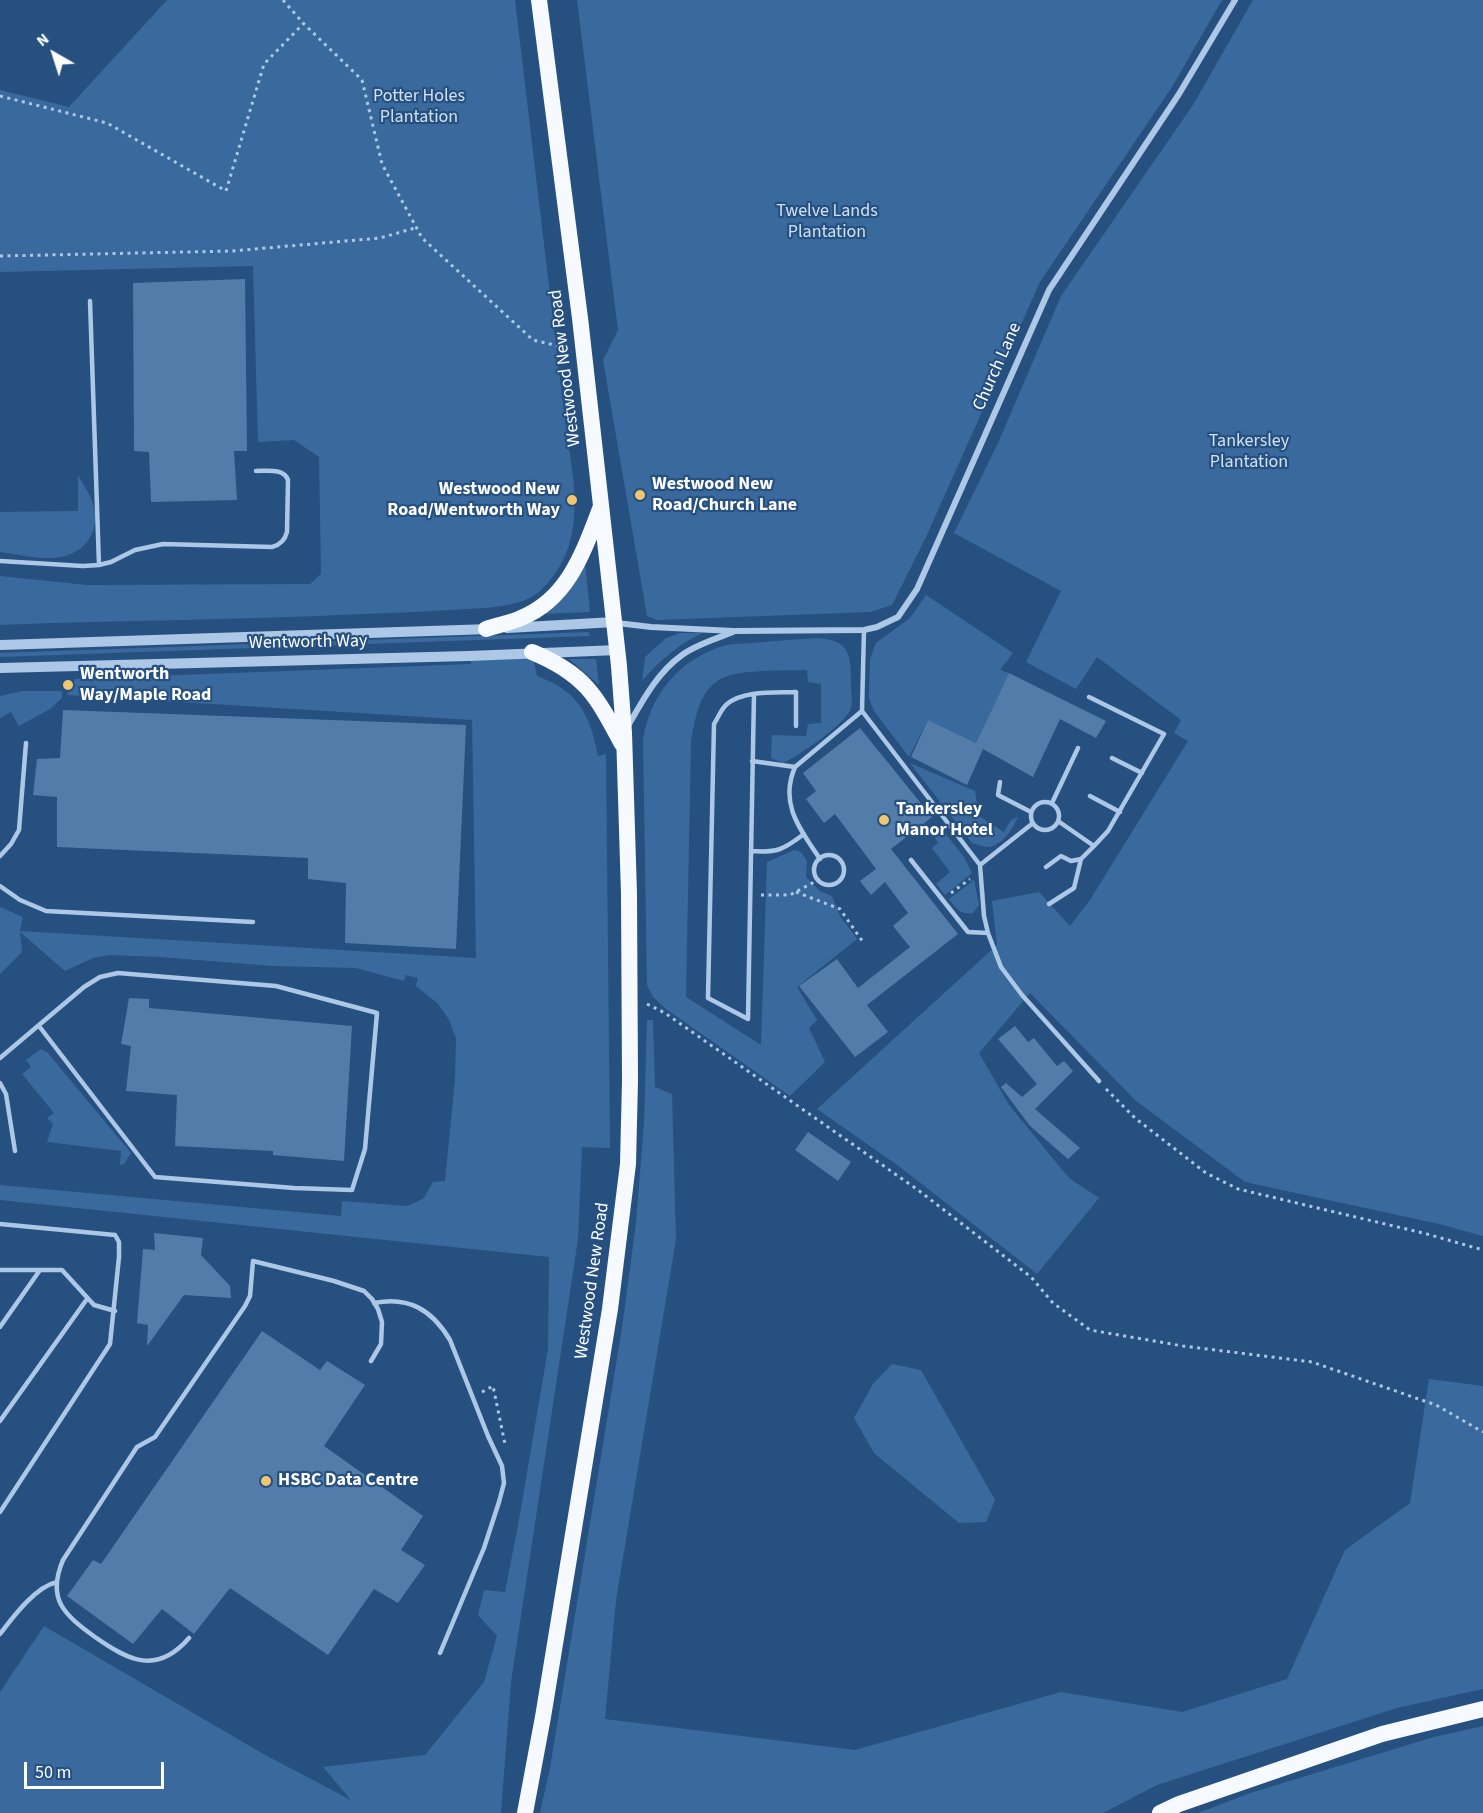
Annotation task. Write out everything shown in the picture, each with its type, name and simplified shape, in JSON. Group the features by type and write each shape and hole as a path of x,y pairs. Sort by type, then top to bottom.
{"highway":[{"name":"Westwood New Road","path":"525,1813 545,1705 616,1259 628,1164 630,995 624,740 618,650 580,318 539,0"},
{"path":"486,629 520,619 537,610 566,583 577,566 601,504"},
{"path":"532,652 553,661 578,677 598,701 624,740"},
{"path":"1160,1813 1179,1804 1382,1734 1483,1709"}],"street":[{"name":"Church Lane","path":"615,622 651,627 734,631 864,630 877,627 898,617 917,589 1049,290 1179,94 1235,0"},
{"name":"Wentworth Way","path":"0,645 486,629 615,622"},
{"name":"Church Lane","path":"624,740 645,696 670,665 697,646 734,631"},
{"name":"Wentworth Way","path":"2,669 618,650"}],"lane":[{"path":"90,301 99,565"},
{"path":"0,561 83,566 111,562 135,550 156,545 278,546 286,537 287,532 288,480 281,472 256,471"},
{"path":"864,630 862,711 980,868 984,916 1001,967 1022,995 1099,1082"},
{"path":"754,694 748,1019 708,998 714,724 726,705 736,699 754,694 796,692 796,726"},
{"path":"1049,904 1074,888 1081,859 1108,831 1164,734 1089,697"},
{"path":"820,859 790,807 790,779 795,767 862,711"},
{"path":"0,856 20,830 26,743"},
{"path":"1052,803 1078,748"},
{"path":"1112,758 1142,773"},
{"path":"752,761 795,767"},
{"path":"1000,782 998,795 1031,812"},
{"path":"1090,796 1120,812"},
{"path":"1052,803 1058,811 1058,821 1055,826 1046,830 1041,829 1033,823 1031,812 1037,804 1052,803"},
{"path":"1058,821 1094,846"},
{"path":"980,868 1033,823"},
{"path":"751,851 775,853 804,834"},
{"path":"824,856 834,856 842,862 844,871 840,880 832,885 818,880 815,866 820,859 824,856"},
{"path":"1046,867 1061,856 1071,861 1081,859"},
{"path":"911,860 968,932 988,933"},
{"path":"0,886 20,900 46,911 253,922"},
{"path":"0,1058 93,981 118,973 276,986 377,1013 365,1149 352,1190 155,1178 39,1026"},
{"path":"0,1083 6,1094 15,1151"},
{"path":"0,1224 115,1235 119,1242 115,1311 110,1344 0,1512"},
{"path":"189,1638 168,1656 153,1661 134,1659 120,1654 64,1611 57,1596 57,1573 63,1560 137,1448 155,1437 245,1306 250,1296 253,1261 353,1286 364,1291 374,1303 382,1322 381,1344 372,1361"},
{"path":"0,1270 62,1270 94,1305 115,1311"},
{"path":"0,1327 40,1270"},
{"path":"0,1421 87,1299"},
{"path":"374,1303 391,1299 400,1300 410,1303 436,1320 450,1340 502,1469 504,1483 484,1548 440,1653"},
{"path":"0,1634 27,1602 57,1582"}],"path":[{"path":"283,0 304,24 362,80 382,164 422,238 533,340 583,352"},
{"path":"0,96 108,123 226,191 264,64 304,24"},
{"path":"0,256 232,251 380,238 415,228"},
{"path":"943,900 980,868"},
{"path":"750,894 790,895 818,880"},
{"path":"796,892 840,909 863,942"},
{"path":"630,995 665,1013 918,1190 1031,1277 1053,1303 1090,1330 1184,1346 1312,1362 1436,1406 1483,1432"},
{"path":"1099,1082 1135,1118 1206,1173 1238,1190 1427,1234 1483,1250"},
{"path":"472,1397 493,1386 509,1460 502,1469"}],"green space":[{"name":"Potter Holes Plantation","path":"167,0 515,0 574,494 572,535 566,555 555,573 533,596 497,607 428,611 272,618 0,625 0,576 87,585 310,584 321,574 319,457 294,440 258,442 253,266 0,272 0,90 69,107"},
{"name":"Twelve Lands Plantation","path":"577,0 1222,0 1172,87 1040,282 926,537 892,605 870,612 657,620 647,616 603,360 618,330"},
{"name":"Tankersley Plantation","path":"1253,0 1483,0 1483,1236 1439,1224 1245,1182 1135,1100 1030,993 979,1053 1009,1105 1069,1178 1099,1198 1037,1274 900,1167 817,1109 997,945 992,901 1039,892 1070,926 1090,900 1188,741 1174,733 1181,720 1097,657 1076,689 1026,662 1061,591 954,533 998,443 1061,296 1193,105"},
{"path":"78,475 92,500 95,515 92,534 81,548 63,557 52,558 0,552 0,512 78,511"},
{"path":"585,562 590,612 542,614"},
{"path":"926,595 1013,653 1000,670 1009,673 976,743 928,720 909,757 874,711 869,698 870,659 876,643 910,618"},
{"path":"589,632 590,636 0,657 0,653"},
{"path":"680,633 702,633 670,654 642,681 645,657 666,638"},
{"path":"817,638 837,642 847,651 849,658 851,708 831,731 783,763 771,758 772,735 806,736 808,724 821,723 821,684 808,682 807,670 759,671 734,674 710,687 698,709 691,740 686,997 761,1045 767,862 794,850 801,852 807,861 806,877 820,891 832,896 840,916 857,939 797,987 817,1020 809,1028 825,1062 790,1096 666,1009 653,997 647,985 643,740 646,724 658,696 677,673 702,655 730,644"},
{"path":"532,652 537,676 563,689 580,706 591,728 598,756 606,754 610,1148 582,1147 578,1239 511,1682 501,1813 0,1813 0,1692 44,1626 267,1756 351,1800 323,1767 425,1755 484,1682 497,1636 478,1615 484,1590 505,1592 548,1349 549,1257 0,1200 0,1185 341,1216 342,1201 407,1206 423,1199 433,1182 445,1181 455,1079 456,1038 448,1018 437,1003 416,986 418,978 406,975 404,981 356,968 273,966 110,955 93,958 65,971 20,932 22,952 0,974 0,907 23,917 20,931 476,958 472,720 67,695 75,679 471,664 469,656"},
{"path":"569,659 596,659 599,685"},
{"path":"22,691 62,691 62,698 50,709 19,726 11,712 0,718 0,696"},
{"path":"910,763 975,791 979,816 1004,832 1011,820 1018,817 1013,827 1002,840 992,846 985,847 972,843"},
{"path":"942,829 964,857 972,873 945,895 936,884 950,872 932,848 938,843 934,836"},
{"path":"974,880 979,905 973,913 965,913 956,908 949,899"},
{"path":"647,1020 653,1020 655,1087 672,1094 676,1240 616,1600 605,1719 855,1750 1061,1692 1182,1712 1287,1679 1345,1550 1410,1503 1429,1379 1483,1386 1483,1689 1397,1708 1157,1785 1103,1813 540,1813 550,1768 622,1328 636,1223 644,1123"},
{"path":"41,1049 47,1052 131,1153 124,1164 120,1165 121,1151 47,1142 53,1124 47,1118 54,1113 22,1074 31,1067 26,1060"},
{"path":"892,1364 921,1370 995,1500 986,1522 959,1523 874,1453 854,1418 873,1384"},
{"path":"1483,1726 1483,1813 1198,1813 1250,1793 1434,1737"}],"building":[{"path":"245,279 247,451 234,451 237,500 151,502 149,452 134,451 133,283"},
{"path":"1009,673 1106,721 1096,738 1060,719 1033,777 983,749 967,785 911,757 928,720 976,743"},
{"path":"63,710 466,725 456,949 345,943 346,883 308,879 308,858 57,847 57,797 33,795 37,759 60,758"},
{"path":"860,728 932,817 891,849 958,934 867,1005 888,1032 855,1057 799,986 837,959 858,988 910,947 893,926 908,913 885,882 871,895 860,881 876,869 835,814 824,823 806,799 816,791 803,773"},
{"path":"129,998 149,999 149,1008 352,1026 344,1161 273,1155 273,1151 175,1146 177,1095 126,1091 131,1046 121,1044"},
{"path":"1015,1026 1028,1042 1034,1038 1057,1066 1064,1061 1073,1071 1035,1109 1080,1148 1068,1159 1030,1126 1001,1087 1006,1083 1022,1097 1037,1084 998,1039"},
{"path":"808,1132 851,1162 838,1181 795,1150"},
{"path":"154,1233 203,1238 201,1255 230,1286 231,1298 184,1295 147,1346 148,1325 137,1323 143,1249 155,1250"},
{"name":"HSBC Data Centre","path":"262,1331 320,1370 327,1361 365,1385 324,1446 423,1516 401,1550 425,1565 398,1603 374,1589 328,1655 230,1588 194,1634 162,1609 133,1644 67,1596 93,1560 101,1564"}],"place":[{"name":"Westwood New Road/Church Lane","path":"640,495"},
{"name":"Westwood New Road/Wentworth Way","path":"572,500"},
{"name":"Wentworth Way/Maple Road","path":"68,685"},
{"name":"Tankersley Manor Hotel","path":"884,820"},
{"name":"HSBC Data Centre","path":"266,1481"}]}
